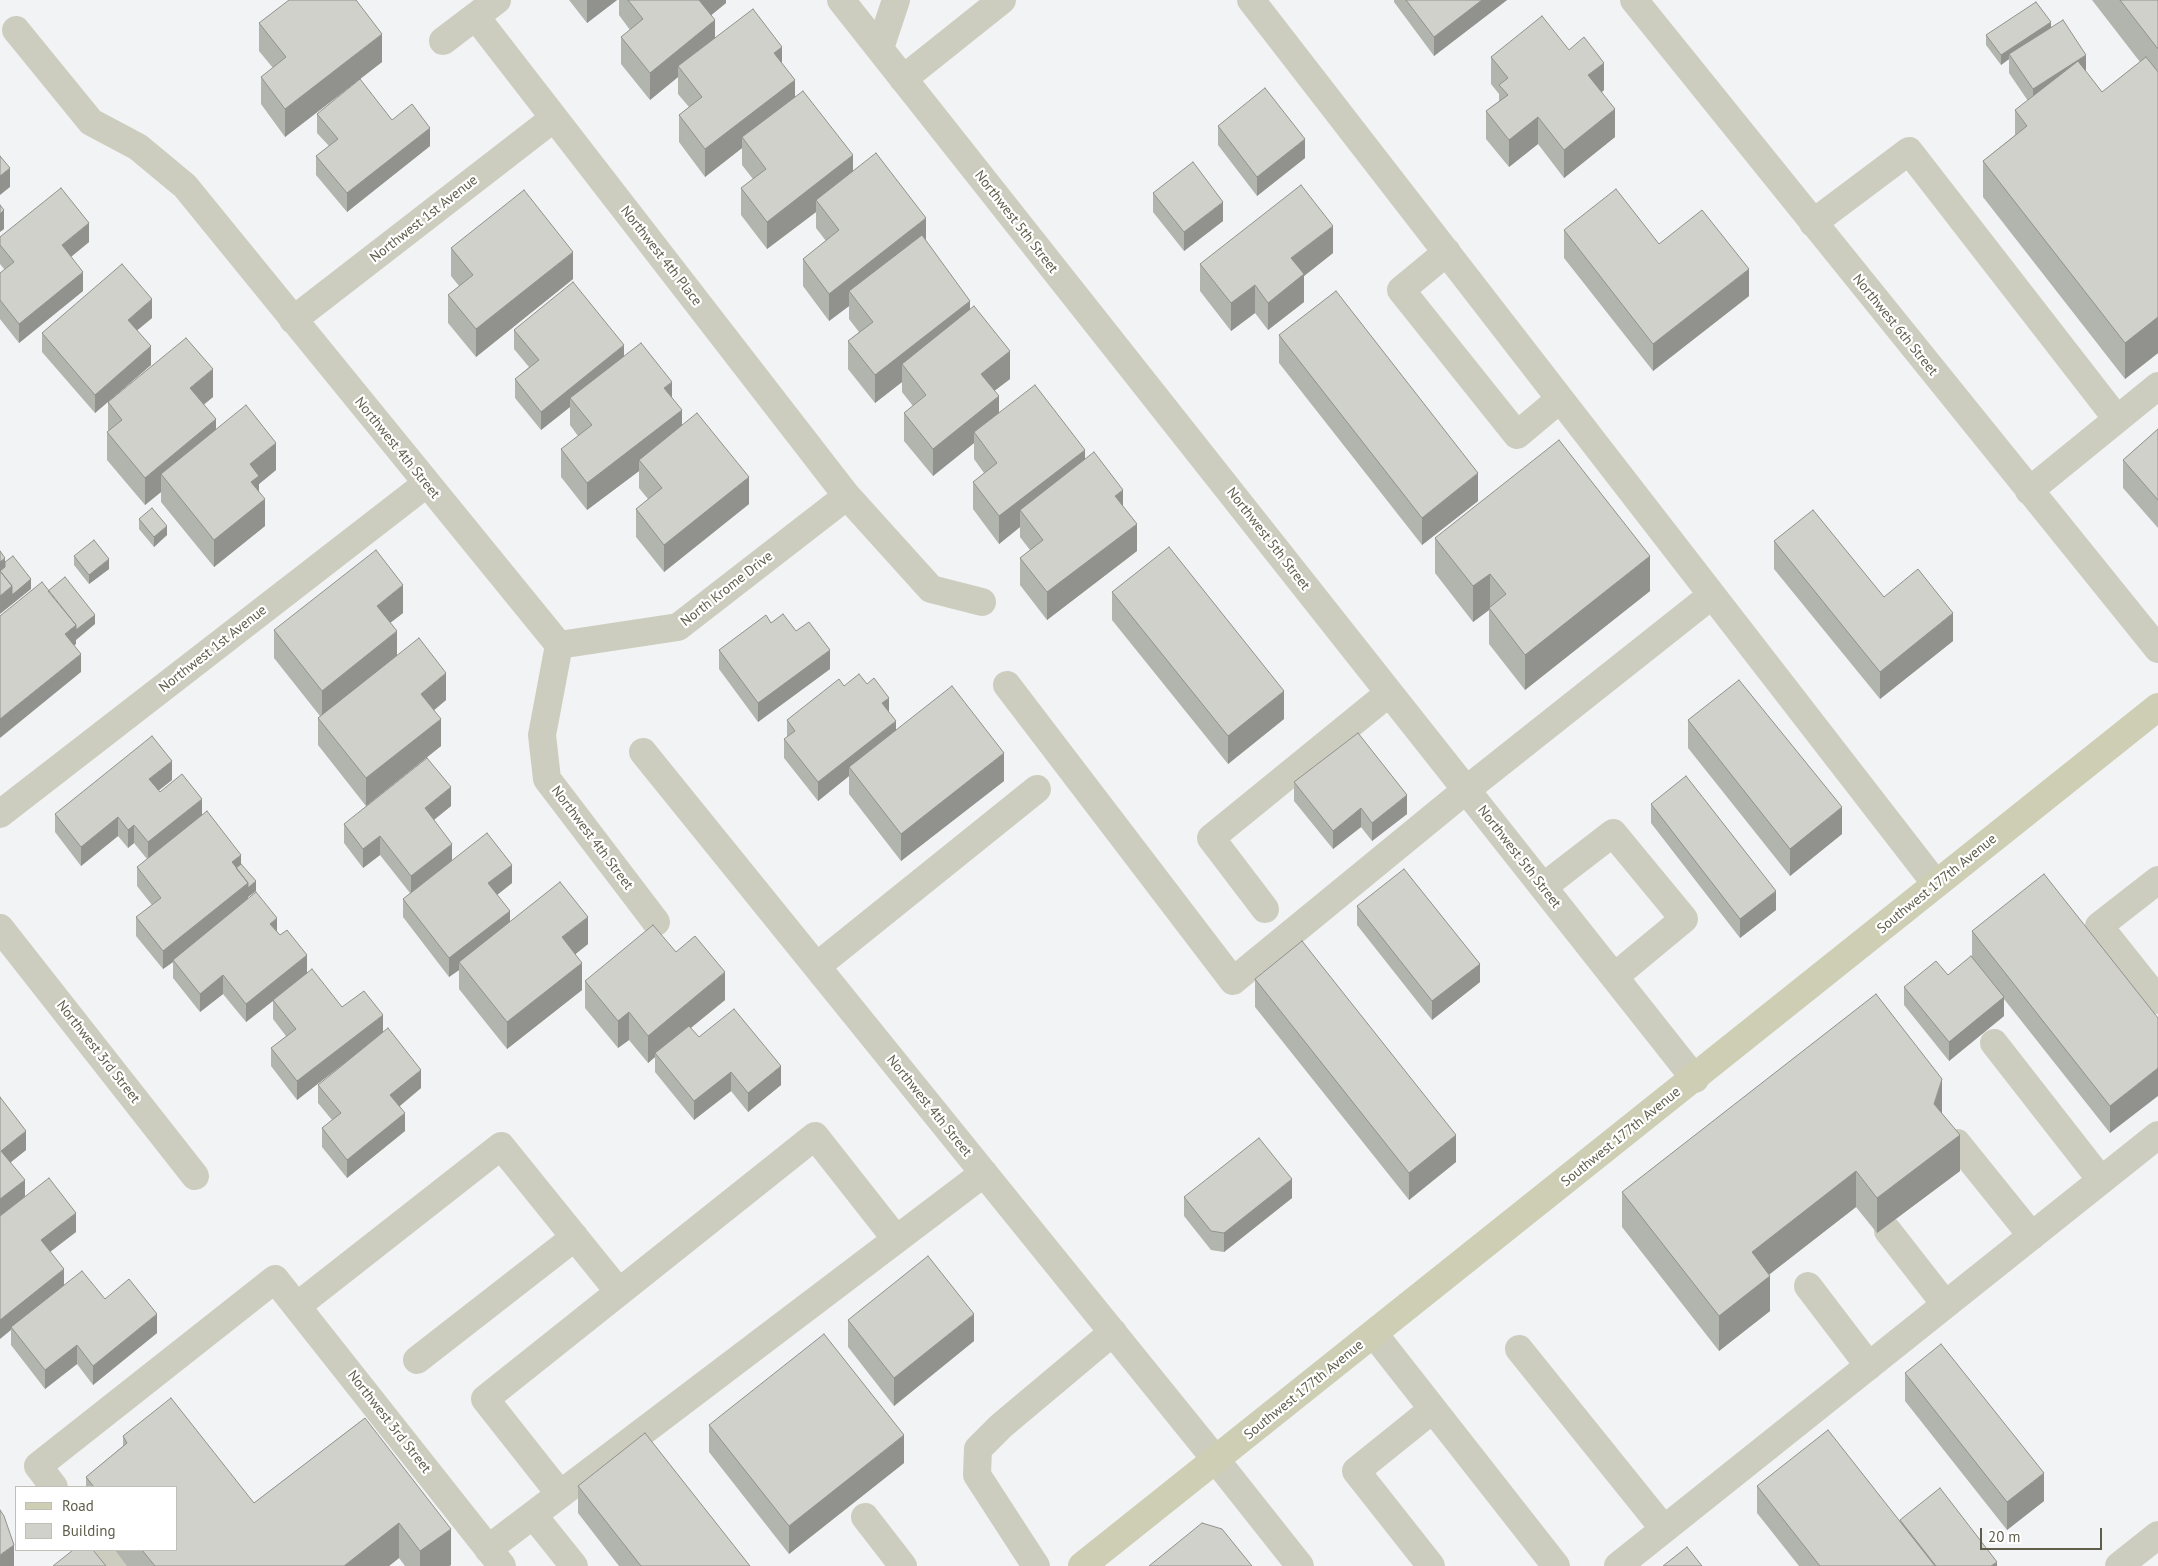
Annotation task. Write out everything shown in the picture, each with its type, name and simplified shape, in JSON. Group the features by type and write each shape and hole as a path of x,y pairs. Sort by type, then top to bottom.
{"main road":[{"name":"Southwest 177th Avenue","path":"1082,1566 2158,707"}],"street":[{"path":"444,41 497,0"},
{"name":"Northwest 5th Street","path":"841,0 1695,1078"},
{"path":"880,48 896,0"},
{"path":"904,79 1002,0"},
{"path":"1251,0 1936,884"},
{"name":"Northwest 6th Street","path":"1634,0 2158,649"},
{"name":"Northwest 4th Place","path":"476,17 848,496 931,589 982,602"},
{"name":"Northwest 4th Street","path":"16,30 91,122 138,147 186,186 426,484 559,645 542,734 547,779 656,922"},
{"name":"Northwest 1st Avenue","path":"293,320 554,118"},
{"path":"1813,222 1909,151 2117,419"},
{"path":"1446,252 1401,290 1517,435 1560,399"},
{"path":"2029,491 2158,386"},
{"name":"Northwest 1st Avenue","path":"0,814 426,484"},
{"name":"North Krome Drive","path":"559,645 678,627 848,496"},
{"path":"1007,685 1233,981 1466,790 1712,595"},
{"path":"1265,909 1211,838 1389,693"},
{"name":"Northwest 4th Street","path":"643,752 1300,1566"},
{"path":"817,966 1038,789"},
{"path":"1543,887 1613,833 1684,919 1614,977"},
{"path":"2158,880 2099,926 2158,1000"},
{"name":"Northwest 3rd Street","path":"0,928 195,1176"},
{"path":"1994,1043 2100,1180"},
{"path":"1618,1566 2158,1135"},
{"path":"560,1494 485,1399 815,1136 896,1239"},
{"path":"1957,1143 2032,1236"},
{"path":"297,1306 501,1146 619,1292"},
{"path":"495,1558 533,1515 560,1494 643,1445 896,1239 984,1173"},
{"path":"1888,1231 1946,1304"},
{"path":"417,1360 575,1237"},
{"name":"Northwest 3rd Street","path":"53,1486 38,1466 276,1279 495,1558"},
{"path":"1808,1286 1869,1366"},
{"path":"1036,1566 977,1475 978,1449 1001,1426 1112,1332"},
{"path":"1374,1334 1556,1566"},
{"path":"1519,1349 1664,1529"},
{"path":"1431,1566 1356,1471 1433,1409"},
{"path":"533,1515 574,1566"},
{"path":"865,1517 903,1566"},
{"path":"2119,1566 2158,1535"},
{"path":"104,1551 115,1566"}],"building":[{"path":"289,0 356,0 382,34 285,109 261,77 286,57 259,23"},
{"path":"628,0 699,0 715,20 650,73 621,37 643,19"},
{"path":"1406,0 1482,0 1434,37"},
{"path":"2120,0 2158,0 2158,49"},
{"path":"2036,2 2051,22 2001,55 1986,35"},
{"path":"753,9 782,47 774,53 795,80 705,149 679,115 702,97 678,66"},
{"path":"1542,16 1569,50 1584,37 1604,63 1588,75 1615,109 1564,150 1538,117 1509,140 1486,111 1508,95 1499,85 1508,78 1491,57"},
{"path":"2063,20 2086,55 2033,89 2009,54"},
{"path":"2146,57 2158,72 2158,317 2125,343 1983,161 2027,126 2015,110 2078,61 2102,92"},
{"path":"360,79 392,120 412,104 430,128 347,193 316,156 338,139 317,114"},
{"path":"1265,88 1305,139 1257,177 1218,126"},
{"path":"803,91 853,155 767,222 741,188 766,169 742,137"},
{"path":"876,153 926,218 829,294 803,259 839,230 816,200"},
{"path":"0,156 10,168 0,176"},
{"path":"1193,162 1223,202 1184,232 1153,193"},
{"path":"1301,185 1333,226 1291,258 1304,274 1268,303 1255,285 1231,303 1200,264"},
{"path":"61,188 89,223 62,245 83,272 19,324 0,300 0,273 14,262 0,245 0,237"},
{"path":"1616,189 1659,244 1702,210 1749,269 1653,344 1564,230"},
{"path":"524,190 573,252 476,329 448,295 473,275 451,248"},
{"path":"0,205 4,210 0,214"},
{"path":"922,235 970,301 875,375 848,341 873,322 849,291"},
{"path":"122,264 152,299 128,320 151,346 95,395 42,333"},
{"path":"573,282 624,345 541,412 515,379 539,360 514,330"},
{"path":"1336,291 1478,473 1422,518 1279,335"},
{"path":"974,306 1010,351 981,374 999,396 933,449 904,413 926,395 902,364"},
{"path":"186,338 213,369 190,388 216,419 145,478 107,432 122,420 108,402"},
{"path":"641,343 672,382 664,388 682,410 587,483 561,449 592,425 570,398"},
{"path":"1035,385 1085,450 999,516 973,482 997,463 974,432"},
{"path":"246,405 276,443 250,464 259,476 251,482 265,499 214,540 161,474"},
{"path":"697,413 749,477 664,545 636,509 662,488 639,460"},
{"path":"2158,429 2158,500 2123,460"},
{"path":"1559,440 1650,556 1525,655 1489,608 1506,594 1490,574 1473,586 1435,538"},
{"path":"1094,452 1123,490 1115,496 1137,524 1047,592 1020,558 1043,540 1020,510"},
{"path":"152,508 167,526 154,537 139,519"},
{"path":"1813,510 1884,597 1918,569 1953,613 1880,672 1774,541"},
{"path":"94,540 109,559 89,575 74,556"},
{"path":"1169,547 1284,691 1228,736 1112,592"},
{"path":"376,550 403,585 377,606 397,631 322,691 274,630"},
{"path":"0,551 5,558 0,562"},
{"path":"13,556 31,579 12,595 12,586 0,571 5,567 5,562"},
{"path":"0,571 12,586 0,596"},
{"path":"65,577 95,615 76,630 76,625 48,591"},
{"path":"42,582 76,625 65,634 81,654 0,719 0,616"},
{"path":"783,614 796,631 809,622 830,650 758,703 719,650 766,615 771,623"},
{"path":"419,638 446,673 421,694 441,719 366,778 318,718"},
{"path":"859,674 867,684 874,678 889,698 882,703 896,721 818,782 784,739 795,731 787,720 839,679 844,686"},
{"path":"1739,680 1842,807 1790,849 1688,720"},
{"path":"952,686 1004,753 901,834 849,767"},
{"path":"1358,733 1407,795 1372,823 1361,808 1333,831 1294,782"},
{"path":"152,736 172,761 149,779 160,792 182,774 202,799 148,842 134,825 128,830 118,817 81,847 55,814"},
{"path":"427,758 451,787 425,808 452,844 411,876 380,836 363,849 344,824"},
{"path":"1686,776 1776,891 1740,919 1651,804"},
{"path":"207,811 241,855 232,862 248,883 163,951 136,917 161,898 137,867"},
{"path":"487,833 512,865 488,883 510,911 449,958 403,899"},
{"path":"241,864 256,881 248,888 248,883 236,868"},
{"path":"1404,869 1480,964 1432,1001 1357,906"},
{"path":"2044,874 2158,1018 2158,1068 2110,1106 1972,931"},
{"path":"560,882 588,917 562,937 582,963 507,1022 459,962"},
{"path":"256,892 277,918 270,924 280,935 287,930 307,955 246,1004 223,975 200,994 173,960"},
{"path":"653,925 676,952 695,936 725,972 648,1036 629,1012 618,1021 585,981"},
{"path":"1302,941 1456,1135 1409,1173 1255,979"},
{"path":"1971,956 2004,997 1949,1042 1904,987 1936,961 1948,975"},
{"path":"312,969 342,1007 364,991 383,1015 297,1081 271,1048 296,1029 273,1000"},
{"path":"1876,994 1942,1079 1934,1104 1960,1135 1877,1198 1856,1171 1752,1252 1770,1276 1719,1316 1622,1192"},
{"path":"734,1009 781,1066 748,1093 731,1072 694,1101 655,1053 689,1026 699,1037"},
{"path":"388,1028 421,1070 390,1095 405,1113 347,1160 322,1128 341,1113 318,1085"},
{"path":"0,1097 26,1131 1,1151 25,1180 0,1199"},
{"path":"1259,1138 1292,1179 1224,1233 1211,1231 1184,1197"},
{"path":"49,1178 76,1213 41,1240 64,1269 0,1320 0,1216"},
{"path":"928,1256 974,1314 894,1378 848,1320"},
{"path":"82,1271 105,1299 129,1279 157,1314 93,1366 77,1345 45,1370 11,1327"},
{"path":"824,1334 904,1435 789,1526 709,1425"},
{"path":"1941,1344 2044,1473 2007,1502 1905,1373"},
{"path":"171,1398 254,1503 365,1418 451,1529 420,1551 399,1523 344,1566 155,1566 143,1551 178,1551 178,1486 93,1486 86,1477 127,1443 123,1436"},
{"path":"1828,1430 1935,1566 1820,1566 1757,1486"},
{"path":"645,1433 750,1566 641,1566 578,1486"},
{"path":"1940,1488 1997,1562 1991,1566 1936,1566 1900,1520"},
{"path":"0,1510 14,1545 0,1555"},
{"path":"1202,1523 1222,1529 1252,1566 1149,1566"},
{"path":"1687,1547 1702,1566 1663,1566"},
{"path":"72,1551 94,1551 106,1566 53,1566"}]}
